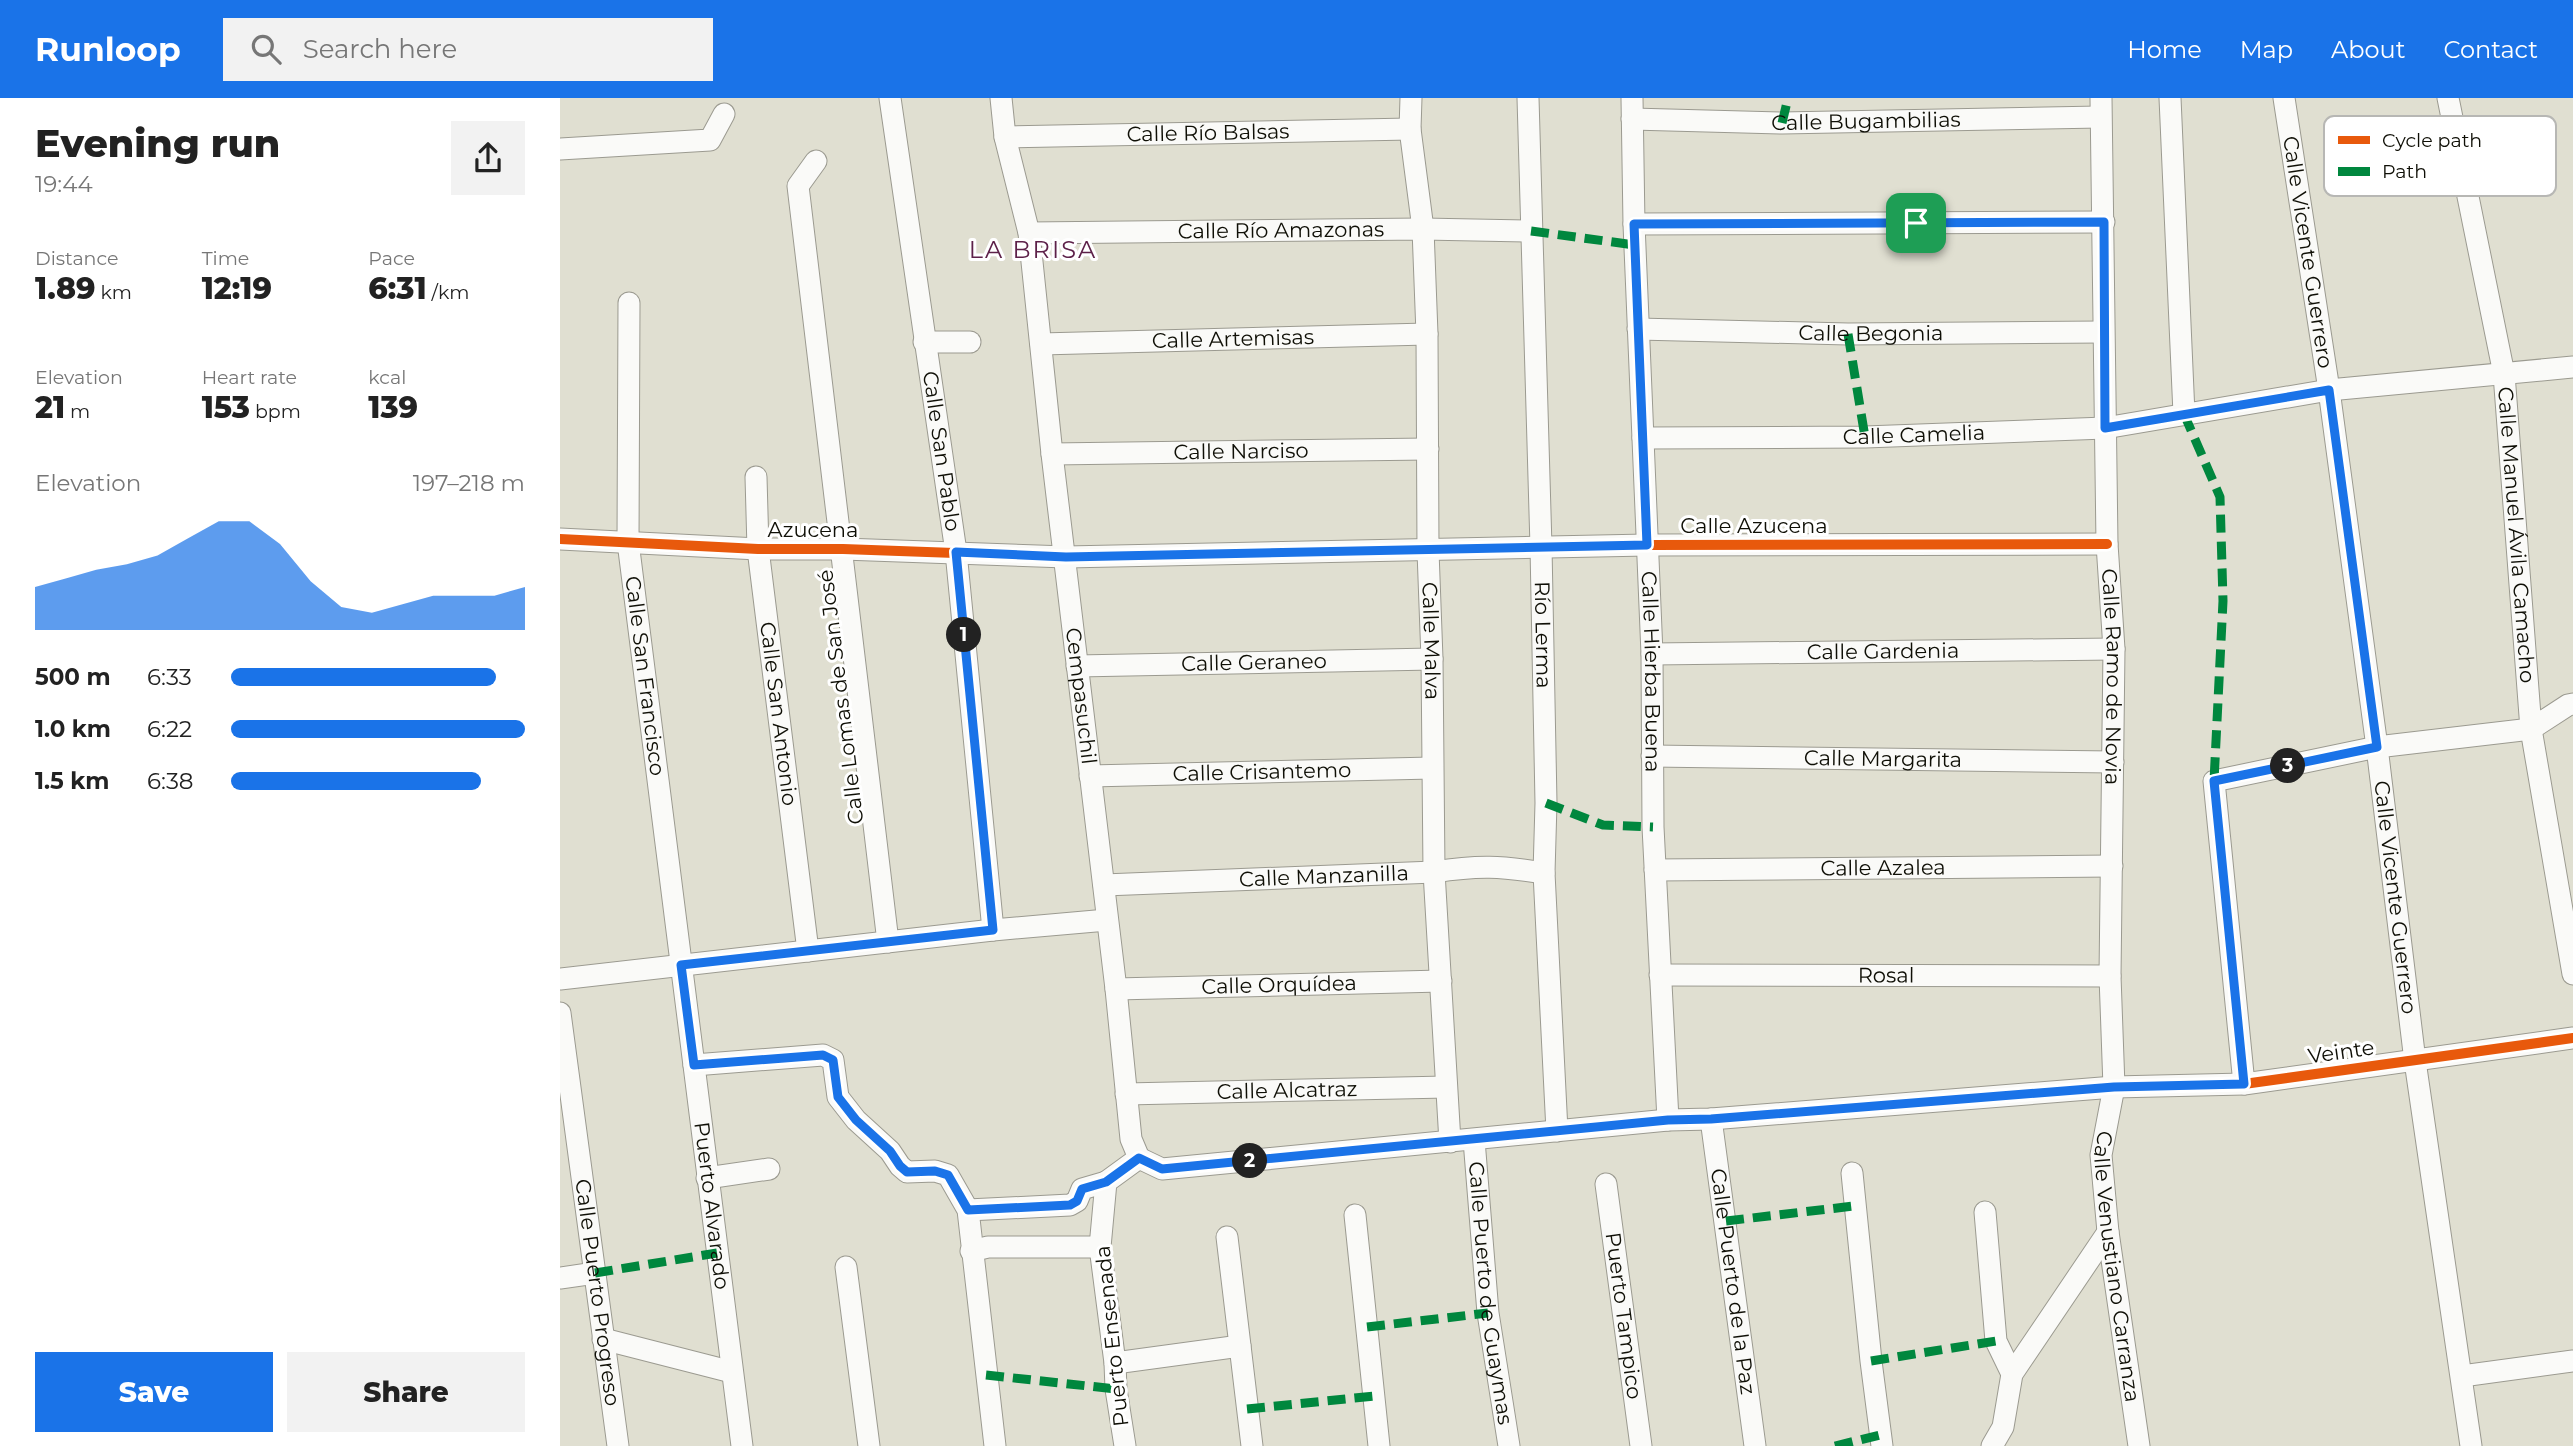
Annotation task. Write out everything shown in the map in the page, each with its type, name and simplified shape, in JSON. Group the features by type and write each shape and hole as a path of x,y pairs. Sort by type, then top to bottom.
{"street":[{"name":"Calle San Pablo","path":"890,98 956,552 993,930"},
{"name":"Cempasuchil","path":"1001,98 1005,137 1029,233 1131,1139 1139,1158"},
{"name":"Calle Malva","path":"1411,98 1410,129 1423,229 1427,334 1434,872 1450,1142"},
{"name":"Río Lerma","path":"1528,98 1541,547 1546,803 1544,873 1557,1131"},
{"path":"2170,98 2184,415"},
{"name":"Calle Vicente Guerrero","path":"2284,98 2329,390 2377,747 2415,1062 2471,1446"},
{"name":"Calle Manuel Ávila Camacho","path":"2448,98 2452,116"},
{"name":"Calle Bugambilias","path":"1632,108 1782,123 2101,108"},
{"name":"Calle Hierba Buena","path":"1632,108 1634,224 1652,654 1655,870 1668,1120"},
{"name":"Calle Ramo de Novia","path":"2101,108 2107,544 2115,649 2110,976 2114,1087"},
{"path":"560,149 710,140 724,114"},
{"name":"Calle Río Balsas","path":"1005,137 1410,129"},
{"name":"Calle Lomas de San José","path":"816,161 798,186 888,942"},
{"name":"Calle Manuel Ávila Camacho","path":"2468,196 2504,374 2530,729 2573,974"},
{"path":"1634,224 2104,222"},
{"name":"Calle Río Amazonas","path":"1029,233 1531,230"},
{"name":"Calle San Francisco","path":"629,303 628,542 681,965"},
{"name":"Calle Begonia","path":"1638,329 1848,334 2103,332"},
{"name":"Calle Artemisas","path":"1041,344 1427,334"},
{"path":"924,342 970,342"},
{"name":"Calle Camelia","path":"1643,438 1865,437 2105,428 2329,390 2573,367"},
{"name":"Calle Narciso","path":"1052,454 1428,449"},
{"name":"Calle San Antonio","path":"756,477 758,549 808,951"},
{"name":"Azucena","path":"560,539 758,549 843,549 1066,557"},
{"name":"Calle Azucena","path":"1066,557 1647,545 2107,544"},
{"name":"Calle Gardenia","path":"1652,654 2115,649"},
{"name":"Calle Geraneo","path":"1077,666 1432,659"},
{"path":"2244,1084 2214,781 2377,747 2530,729 2573,704"},
{"name":"Calle Margarita","path":"1652,757 2113,762"},
{"name":"Calle Crisantemo","path":"1090,776 1432,768"},
{"name":"Calle Manzanilla","path":"1104,886 1434,872 1472,866 1499,866 1544,873"},
{"name":"Calle Azalea","path":"1655,870 2112,866"},
{"path":"560,979 993,930 1107,920"},
{"name":"Puerto Alvarado","path":"681,965 742,1446"},
{"name":"Rosal","path":"1660,975 2110,976"},
{"name":"Calle Orquídea","path":"1116,989 1441,981"},
{"name":"Calle Puerto Progreso","path":"560,1013 618,1446"},
{"name":"Veinte","path":"1139,1158 1162,1169 1668,1120 1711,1119 2114,1087 2244,1084 2573,1038"},
{"path":"694,1065 823,1055 833,1060 838,1097 856,1120 890,1151 900,1166 907,1172 935,1171 948,1175 968,1210 995,1446"},
{"name":"Calle Alcatraz","path":"1126,1094 1446,1087"},
{"name":"Calle Venustiano Carranza","path":"2114,1087 2101,1156 2108,1232 2139,1446"},
{"name":"Calle Puerto de la Paz","path":"1711,1119 1755,1446"},
{"name":"Calle Puerto de Guaymas","path":"1474,1140 1488,1313 1509,1446"},
{"path":"968,1210 1070,1205 1077,1201 1082,1189 1106,1182 1139,1158"},
{"path":"707,1178 769,1169"},
{"path":"1852,1173 1882,1446"},
{"name":"Puerto Ensenada","path":"1106,1182 1100,1247 1125,1446"},
{"name":"Puerto Tampico","path":"1606,1184 1641,1446"},
{"path":"1985,1212 1996,1341 2012,1374"},
{"path":"1355,1215 1379,1446"},
{"path":"1992,1446 2003,1427 2012,1374 2108,1232"},
{"path":"1227,1237 1252,1446"},
{"path":"971,1251 988,1247 1100,1247"},
{"path":"846,1267 869,1446"},
{"path":"560,1278 595,1273"},
{"path":"603,1339 732,1372"},
{"path":"1115,1363 1240,1346"},
{"path":"2462,1376 2573,1361"}],"marked path":[{"path":"1782,123 1788,98"},
{"path":"1531,231 1635,245"},
{"path":"1848,334 1865,437"},
{"path":"2184,414 2220,497 2223,601 2214,781"},
{"path":"1546,803 1603,825 1653,827"},
{"path":"1726,1221 1854,1206"},
{"path":"595,1273 717,1253"},
{"path":"1367,1327 1488,1313"},
{"path":"1871,1361 1996,1341"},
{"path":"986,1375 1116,1389"},
{"path":"1247,1409 1374,1396"},
{"path":"1835,1446 1880,1435"}],"cycle path":[{"path":"560,539 758,549 843,549 1066,557 1647,545 2107,544"},
{"path":"1139,1158 1162,1169 1668,1120 1711,1119 2114,1087 2244,1084 2573,1038"}],"district":[{"name":"LA BRISA","path":"1033,250"}],"route":[{"path":"2104,222 2105,428 2329,390 2377,747 2214,781 2244,1084 2114,1087 1711,1119 1668,1120 1162,1169 1139,1158 1106,1182 1082,1189 1077,1201 1070,1205 968,1210 948,1175 935,1171 907,1172 890,1151 856,1120 838,1097 833,1060 823,1055 694,1065 681,965 993,930 956,552 1066,557 1647,545 1634,224 1916,223 2104,222"}]}
